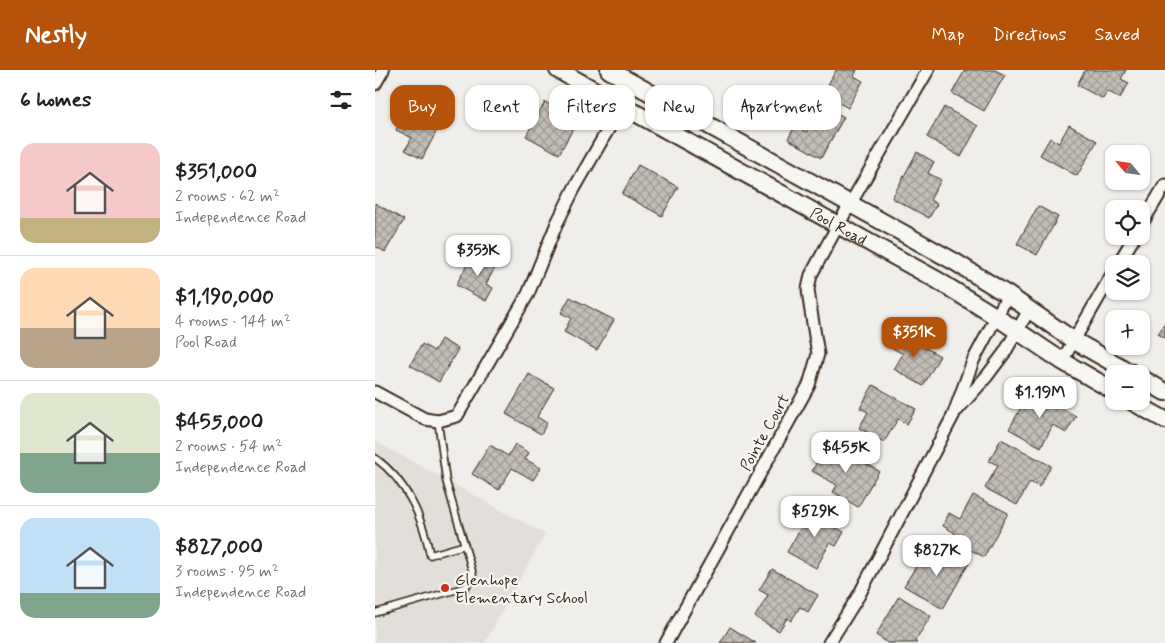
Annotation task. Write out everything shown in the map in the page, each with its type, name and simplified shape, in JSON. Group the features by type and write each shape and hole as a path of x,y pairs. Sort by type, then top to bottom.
{"main road":[{"name":"Pool Road","path":"558,70 585,85"},
{"name":"Pool Road","path":"609,70 955,262 1008,295 1073,340 1117,365"},
{"name":"Pool Road","path":"635,113 937,280 1105,387"},
{"path":"1150,383 1165,392"},
{"path":"1147,410 1165,420"}],"street":[{"path":"375,84 383,70"},
{"name":"Pointe Court","path":"666,643 809,385 818,354 808,289 811,275 837,225 928,70"},
{"path":"375,392 425,419 443,420 457,416 528,294 557,223 608,130"},
{"path":"1150,210 1165,185"},
{"path":"1062,361 1105,287"},
{"path":"829,643 859,595 953,416 973,361 995,316 1008,295"},
{"path":"953,416 1005,352 1029,310"}],"lane":[{"path":"375,613 466,588 473,574 446,482 443,420"},
{"path":"375,458 387,466 404,486 417,514 430,555 465,546"}],"shaded area":[{"name":"Glenhope Elementary School","path":"375,441 545,534 485,643 375,643"}],"building":[{"path":"836,70 857,70 854,76 863,81 848,108 841,104 841,85 828,85"},
{"path":"965,70 995,70 1005,75 984,111 952,93"},
{"path":"1085,70 1126,70 1121,79 1129,83 1120,98 1107,91 1103,99 1077,85"},
{"path":"545,102 549,104 549,130 572,130 559,154 526,136 529,130 539,130 539,113"},
{"path":"944,107 978,126 961,157 927,137"},
{"path":"1069,125 1097,141 1077,176 1040,155 1050,138 1059,143"},
{"path":"396,130 437,130 422,159 405,150 412,138"},
{"path":"793,130 806,132 807,130 837,130 821,158 788,139"},
{"path":"917,152 934,162 928,173 941,180 930,200 937,204 929,218 892,198"},
{"path":"638,165 678,187 662,216 622,194"},
{"path":"375,203 404,220 385,252 375,246"},
{"path":"1038,206 1058,217 1037,255 1017,244"},
{"path":"474,252 497,264 486,284 493,288 486,301 456,285"},
{"path":"570,297 614,320 597,350 564,332 571,318 561,313"},
{"path":"1165,323 1165,338 1158,334"},
{"path":"896,331 940,356 923,386 894,369 903,354 889,346"},
{"path":"441,339 458,349 439,382 410,365 422,344 434,351"},
{"path":"529,374 554,388 537,417 547,423 541,434 506,414"},
{"path":"873,385 916,409 907,424 898,419 884,442 859,428 868,412 860,408"},
{"path":"1031,390 1076,416 1066,433 1053,425 1041,447 1009,429"},
{"path":"1001,439 1051,466 1039,487 1030,482 1017,505 985,488 998,465 989,461"},
{"path":"828,442 879,471 858,507 833,492 837,485 812,471"},
{"path":"515,444 529,453 525,459 541,468 533,480 512,468 499,490 472,474 490,445 508,456"},
{"path":"973,495 1008,513 984,557 952,540 955,533 943,526 949,513 960,519"},
{"path":"813,506 829,515 825,522 844,532 836,546 830,543 816,568 787,552"},
{"path":"926,550 944,560 949,551 969,563 943,609 904,586"},
{"path":"772,569 818,595 808,612 800,607 791,621 787,618 779,631 755,617 768,595 759,590"},
{"path":"899,596 931,616 915,641 917,643 888,643 876,635"},
{"path":"730,627 756,643 720,643"}],"place":[{"name":"Glenhope Elementary School","path":"445,588"}]}
